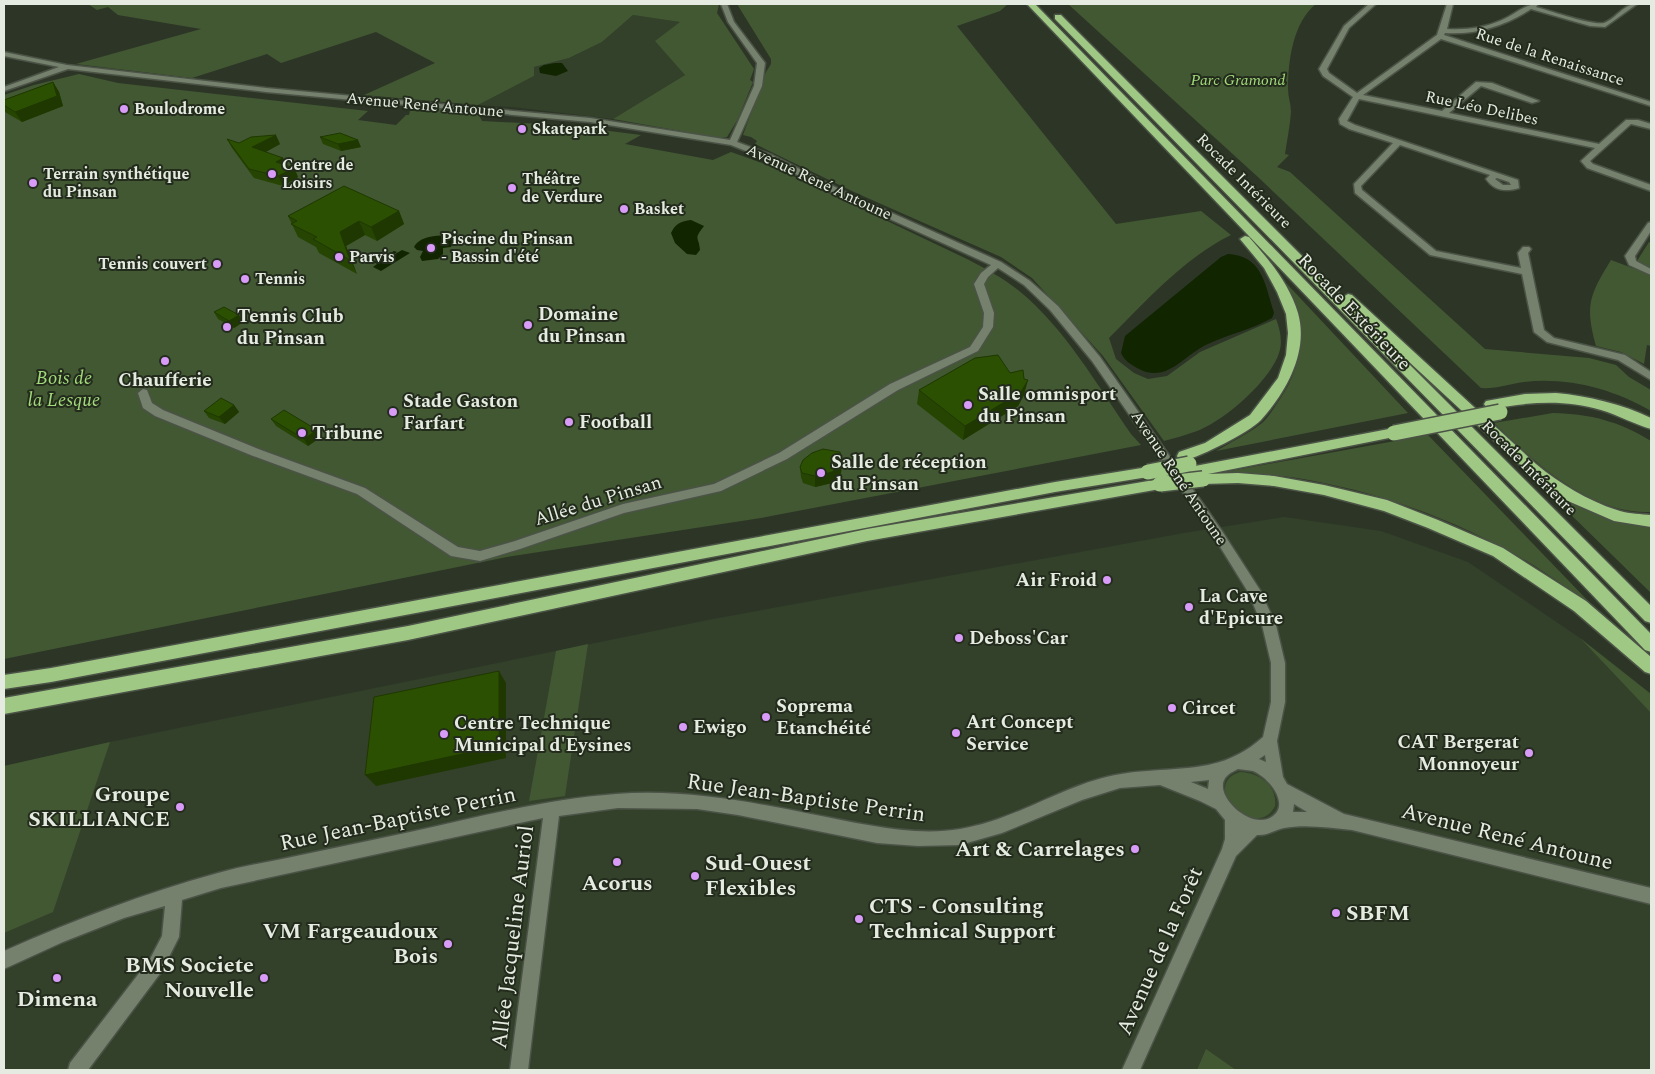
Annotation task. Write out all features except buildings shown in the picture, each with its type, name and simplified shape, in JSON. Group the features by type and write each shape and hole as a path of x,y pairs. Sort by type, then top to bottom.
{"highway":[{"name":"Rocade Extérieure","path":"1031,4 1651,644"},
{"name":"Rocade Intérieure","path":"1051,10 1651,616"},
{"path":"1193,468 1210,446 1255,418 1284,379 1292,355 1294,333 1292,314 1283,292 1269,267 1197,186 1195,173"},
{"path":"1296,259 1329,280 1549,483 1573,497 1619,517 1651,521"},
{"path":"4,682 1057,494 1495,408 1519,399 1558,396 1599,404 1644,419 1651,424"},
{"path":"1495,408 1555,406 1601,412 1636,425 1651,435"},
{"path":"4,706 408,633 1057,494 1193,468 1238,478 1274,481 1324,490 1387,506 1498,552 1580,606 1651,668"}],"street":[{"path":"724,4 731,22 761,63 758,86 733,143"},
{"path":"1357,96 1323,70 1346,27 1373,4"},
{"path":"1442,34 1450,4"},
{"path":"1496,176 1490,172 1352,127 1343,122 1343,119 1357,96 1442,34 1492,27 1503,23 1532,5 1598,25 1610,23 1634,4"},
{"name":"Rue de la Renaissance","path":"1442,34 1651,104"},
{"name":"Avenue René Antoune","path":"4,54 66,67 266,90 590,120 733,143 769,157 855,200 998,264 1027,283 1054,308 1096,359 1212,526 1253,590 1269,626 1278,663 1278,702 1270,741 1279,784 1310,805 1352,822 1651,896"},
{"path":"4,90 66,67"},
{"path":"1443,114 1479,84 1489,85 1535,101"},
{"name":"Rue Léo Delibes","path":"1357,96 1602,146"},
{"path":"1585,162 1629,122 1638,122 1651,127"},
{"path":"1566,140 1590,166 1651,188"},
{"path":"1398,142 1357,186 1358,191 1433,253 1527,272"},
{"path":"1651,225 1630,256 1632,263 1651,272"},
{"path":"1526,249 1523,253 1538,332 1551,340 1615,354 1651,377"},
{"name":"Allée du Pinsan","path":"143,393 147,405 159,413 257,453 361,491 455,552 480,556 516,546 623,510 717,488 783,456 894,387 958,358 974,348 988,327 989,313 979,284 984,275 998,264"},
{"path":"1241,762 1261,767 1279,784 1287,807 1279,822 1266,828 1243,824 1233,817 1220,803 1215,788 1216,779 1220,771 1227,765 1241,762 1270,741"},
{"name":"Rue Jean-Baptiste Perrin","path":"4,960 95,921 175,893 221,880 552,809 618,801 697,802 738,807 877,834 918,838 960,836 1002,826 1081,793 1120,781 1220,771"},
{"name":"Rue Jean-Baptiste Perrin","path":"1160,778 1197,791 1220,803"},
{"name":"Allée Jacqueline Auriol","path":"519,1070 552,809"},
{"name":"Avenue de la Forêt","path":"1131,1070 1230,850 1233,839 1233,817"},
{"name":"Avenue René Antoune","path":"1279,822 1310,819 1352,822"},
{"name":"Avenue de la Forêt","path":"1230,850 1245,834 1255,827"},
{"path":"77,1070 156,965 170,937 175,893"}],"shaded area":[{"path":"633,15 681,22 685,75 613,119 512,107 478,105 534,76 534,67 569,58 602,42"},
{"path":"562,63 568,71 556,76 540,73 539,68"},
{"path":"691,220 704,226 698,236 700,250 696,255 687,254 675,243 671,233 674,227 684,221"},
{"name":"Piscine du Pinsan - Bassin d'été","path":"454,235 453,241 465,239 464,242 443,248 443,254 438,259 422,261 420,257 423,251 417,250 414,247 426,238"},
{"path":"402,250 410,253 381,271 373,267 377,264 374,262 394,251 397,252 383,261"},
{"path":"1228,254 1240,256 1256,266 1268,292 1274,313 1272,318 1208,344 1166,371 1148,372 1130,364 1121,353 1125,336 1221,257"},
{"path":"1284,517 1381,531 1468,562 1580,638 1651,713 1651,1070 4,1070 4,766 110,742 713,619 1184,533"}],"green space":[{"path":"88,4 719,4 717,13 754,69 750,80 753,82 738,119 727,137 720,138 613,119 685,75 655,41 680,22 633,15 602,42 569,58 534,67 534,76 478,105 364,95 435,63 376,32 281,63 267,54 192,78 76,64 201,29 118,15 108,7 97,10"},
{"path":"737,4 1008,4 1000,11 957,26 1116,224 1201,211 1231,235 1197,256 1166,281 1109,338 1116,359 1134,373 1148,379 1167,376 1200,352 1276,319 1281,344 1274,364 1266,376 1245,399 1220,419 1197,431 1164,441 1103,356 1032,278 1001,257 854,192 755,144 757,141 743,135 766,72 771,64 771,59"},
{"name":"Parc Gramond","path":"1068,4 1316,4 1302,21 1293,43 1288,78 1291,112 1285,154 1289,155 1277,167 1290,172 1485,349 1589,358 1616,365 1629,377 1651,390 1651,411 1621,396 1574,383 1541,381 1481,388 1259,178"},
{"name":"Domaine du Pinsan","path":"79,74 118,83 368,111 358,120 396,125 406,115 409,115 410,111 435,108 479,115 482,121 562,125 641,135 625,144 713,160 731,152 776,168 969,260 1018,290 1035,305 1065,339 1131,434 1141,445 761,518 507,557 4,659 4,95 34,85"},
{"path":"1649,242 1651,243 1651,270 1637,261"},
{"path":"1611,260 1651,275 1651,346 1647,345 1644,364 1621,352 1596,346 1591,320 1591,301 1598,283"},
{"path":"1286,283 1408,413 1216,451 1265,421 1289,384 1295,370 1299,356 1299,328 1292,298"},
{"path":"1553,413 1580,415 1604,420 1627,428 1651,441 1651,512 1629,511 1607,505 1586,495 1545,469 1494,423"},
{"path":"1428,435 1593,606 1523,559 1474,533 1422,511 1369,494 1314,481 1281,476 1224,472"},
{"path":"1519,464 1551,488 1581,505 1631,524 1651,528 1651,593"},
{"path":"1580,638 1651,694 1651,713"},
{"path":"588,644 565,796 529,801 556,651"},
{"path":"110,742 53,912 4,933 4,766"},
{"path":"1240,772 1254,775 1266,781 1270,786 1275,799 1275,806 1266,816 1256,818 1245,815 1235,808 1228,798 1225,788 1229,779"},
{"path":"1206,1049 1236,1070 1197,1070"}],"place":[{"name":"Boulodrome","path":"124,109"},
{"name":"Skatepark","path":"522,129"},
{"name":"Centre de Loisirs","path":"272,174"},
{"name":"Terrain synthétique du Pinsan","path":"33,183"},
{"name":"Théâtre de Verdure","path":"512,188"},
{"name":"Basket","path":"624,209"},
{"name":"Piscine du Pinsan - Bassin d'été","path":"431,248"},
{"name":"Parvis","path":"339,257"},
{"name":"Tennis couvert","path":"217,264"},
{"name":"Tennis","path":"245,279"},
{"name":"Domaine du Pinsan","path":"528,325"},
{"name":"Tennis Club du Pinsan","path":"227,327"},
{"name":"Chaufferie","path":"165,361"},
{"name":"Salle omnisport du Pinsan","path":"968,405"},
{"name":"Stade Gaston Farfart","path":"393,412"},
{"name":"Football","path":"569,422"},
{"name":"Tribune","path":"302,433"},
{"name":"Salle de réception du Pinsan","path":"821,473"},
{"name":"Air Froid","path":"1107,580"},
{"name":"La Cave d'Epicure","path":"1189,607"},
{"name":"Deboss'Car","path":"959,638"},
{"name":"Circet","path":"1172,708"},
{"name":"Soprema Etanchéité","path":"766,717"},
{"name":"Ewigo","path":"683,727"},
{"name":"Art Concept Service","path":"956,733"},
{"name":"Centre Technique Municipal d'Eysines","path":"444,734"},
{"name":"CAT Bergerat Monnoyeur","path":"1529,753"},
{"name":"Groupe SKILLIANCE","path":"180,807"},
{"name":"Art & Carrelages","path":"1135,849"},
{"name":"Acorus","path":"617,862"},
{"name":"Sud-Ouest Flexibles","path":"695,876"},
{"name":"SBFM","path":"1336,913"},
{"name":"CTS - Consulting Technical Support","path":"859,919"},
{"name":"VM Fargeaudoux Bois","path":"448,944"},
{"name":"Dimena","path":"57,978"},
{"name":"BMS Societe Nouvelle","path":"264,978"}],"park label":[{"name":"Bois de la Lesque","path":"64,389"}]}
